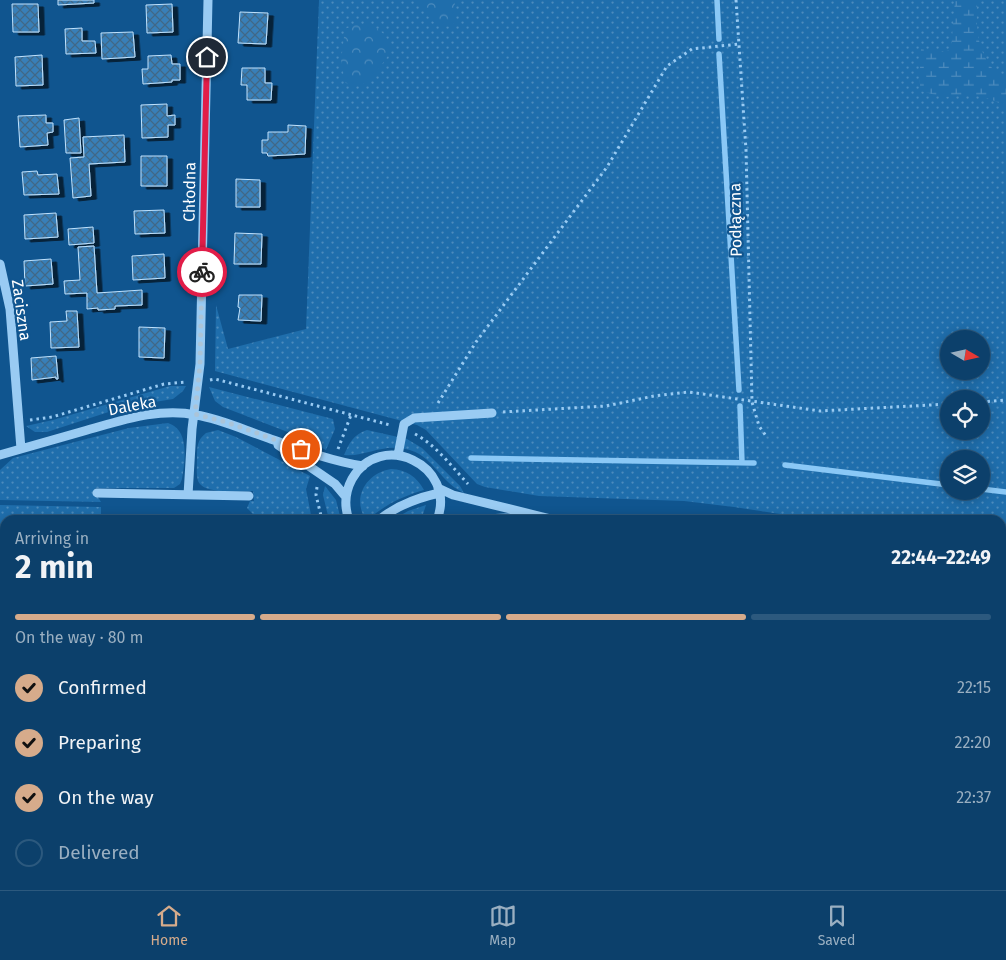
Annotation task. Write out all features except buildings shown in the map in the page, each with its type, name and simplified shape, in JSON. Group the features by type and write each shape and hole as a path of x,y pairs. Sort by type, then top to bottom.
{"street":[{"name":"Chłodna","path":"188,495 192,429 199,381 208,0"},
{"name":"Zaciszna","path":"0,264 10,309 21,449"},
{"name":"Daleka","path":"0,455 112,423 150,414 172,413 195,414 226,422 270,439 346,463 363,466"},
{"path":"398,455 402,428 404,424 414,418 492,413"},
{"name":"Daleka","path":"270,439 335,484 346,497"},
{"path":"348,515 346,497 349,485 355,475 363,466 379,457 398,455 415,460 430,472 439,491 441,501 438,515"},
{"path":"386,515 401,505 439,491 530,515"},
{"path":"97,493 250,496"}],"path":[{"name":"Podłączna","path":"736,0 746,150 752,402 759,426 766,436"},
{"path":"430,416 476,342 607,167 668,66 692,49 739,44"},
{"path":"18,422 52,417 164,384 215,379 402,428 423,438 472,489"},
{"path":"492,413 606,406 654,396 689,392 820,411 940,404"},
{"path":"990,401 1006,400"},
{"path":"320,481 316,487 316,495 321,515"}],"green space":[{"path":"319,0 1006,0 1006,515 787,515 684,501 539,496 485,487 477,484 426,430 417,425 215,371 216,305 228,349 306,329"},
{"path":"416,0 456,0 453,26 435,23"},
{"path":"955,0 977,0 977,24 980,45 989,64 1006,82 1006,106 990,99 973,95 943,97 921,91 921,49 942,52 951,50"},
{"path":"357,24 371,26 379,30 393,49 372,77 359,86 352,86 345,82 341,61 345,29"},
{"path":"170,386 186,386 173,399 124,407 47,432 35,432 26,426 53,420"},
{"path":"209,387 333,419 335,429 326,450 298,436 223,407 215,401"},
{"path":"168,423 180,432 185,455 182,479 180,484 174,488 95,488 94,497 98,497 101,502 0,500 0,470 13,458 129,428"},
{"path":"218,430 236,437 310,476 306,489 311,515 254,515 247,508 250,501 254,501 253,491 223,491 207,488 202,485 198,481 197,475 197,450 201,438 206,433"},
{"path":"367,430 407,439 422,448 460,486 464,493 447,481 427,460 410,450 391,448 344,455 352,439"},
{"path":"391,469 402,471 418,481 424,490 394,502 374,515 364,515 360,503 364,487 375,475"},
{"path":"325,486 336,500 340,515 328,515 323,495"},
{"path":"0,505 101,507 101,515 0,515"},
{"path":"426,505 423,515 401,515"}],"waterway":[{"path":"717,0 719,39"},
{"path":"719,54 739,390"},
{"path":"740,406 742,463"},
{"path":"471,458 754,463"},
{"path":"785,465 940,484"},
{"path":"990,490 1006,492"}],"way so far":[{"path":"202,272 200,364 195,414 226,422 301,449"}],"route":[{"path":"202,272 207,57"}]}
